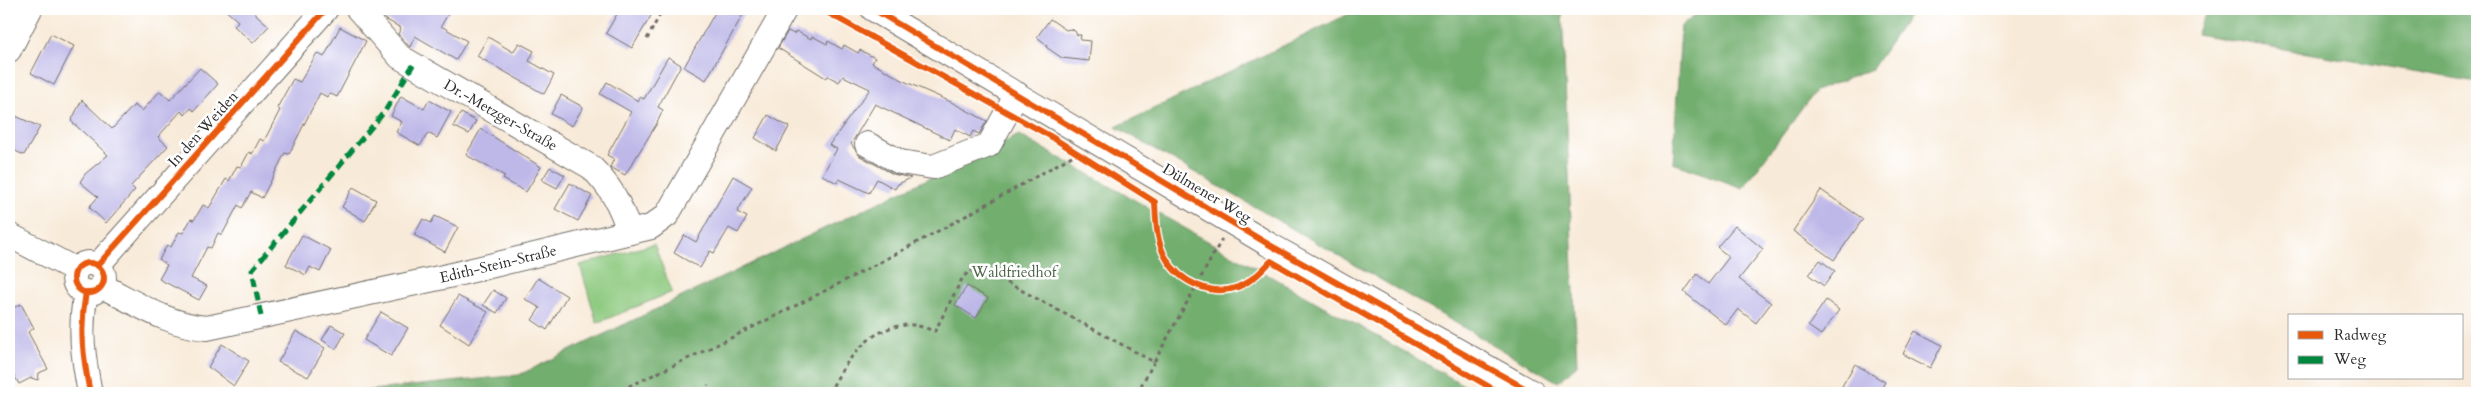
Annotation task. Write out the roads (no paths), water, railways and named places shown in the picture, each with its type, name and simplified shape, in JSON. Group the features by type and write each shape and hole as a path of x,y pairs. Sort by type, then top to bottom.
{"street":[{"path":"9,50 30,9"},
{"name":"In den Weiden","path":"90,278 326,9"},
{"name":"Dr.-Metzger-Straße","path":"358,9 400,57 591,167 608,183 622,207 629,232"},
{"name":"Edith-Stein-Straße","path":"9,235 169,320 190,327 207,328 448,276 651,227 666,215 785,9"},
{"name":"Dülmener Weg","path":"873,9 1232,222 1532,393"},
{"path":"868,144 900,162 933,167 990,145 1017,94"},
{"path":"90,278 81,321 83,361 90,393"}],"park label":[{"name":"Waldfriedhof","path":"1014,272"}]}
